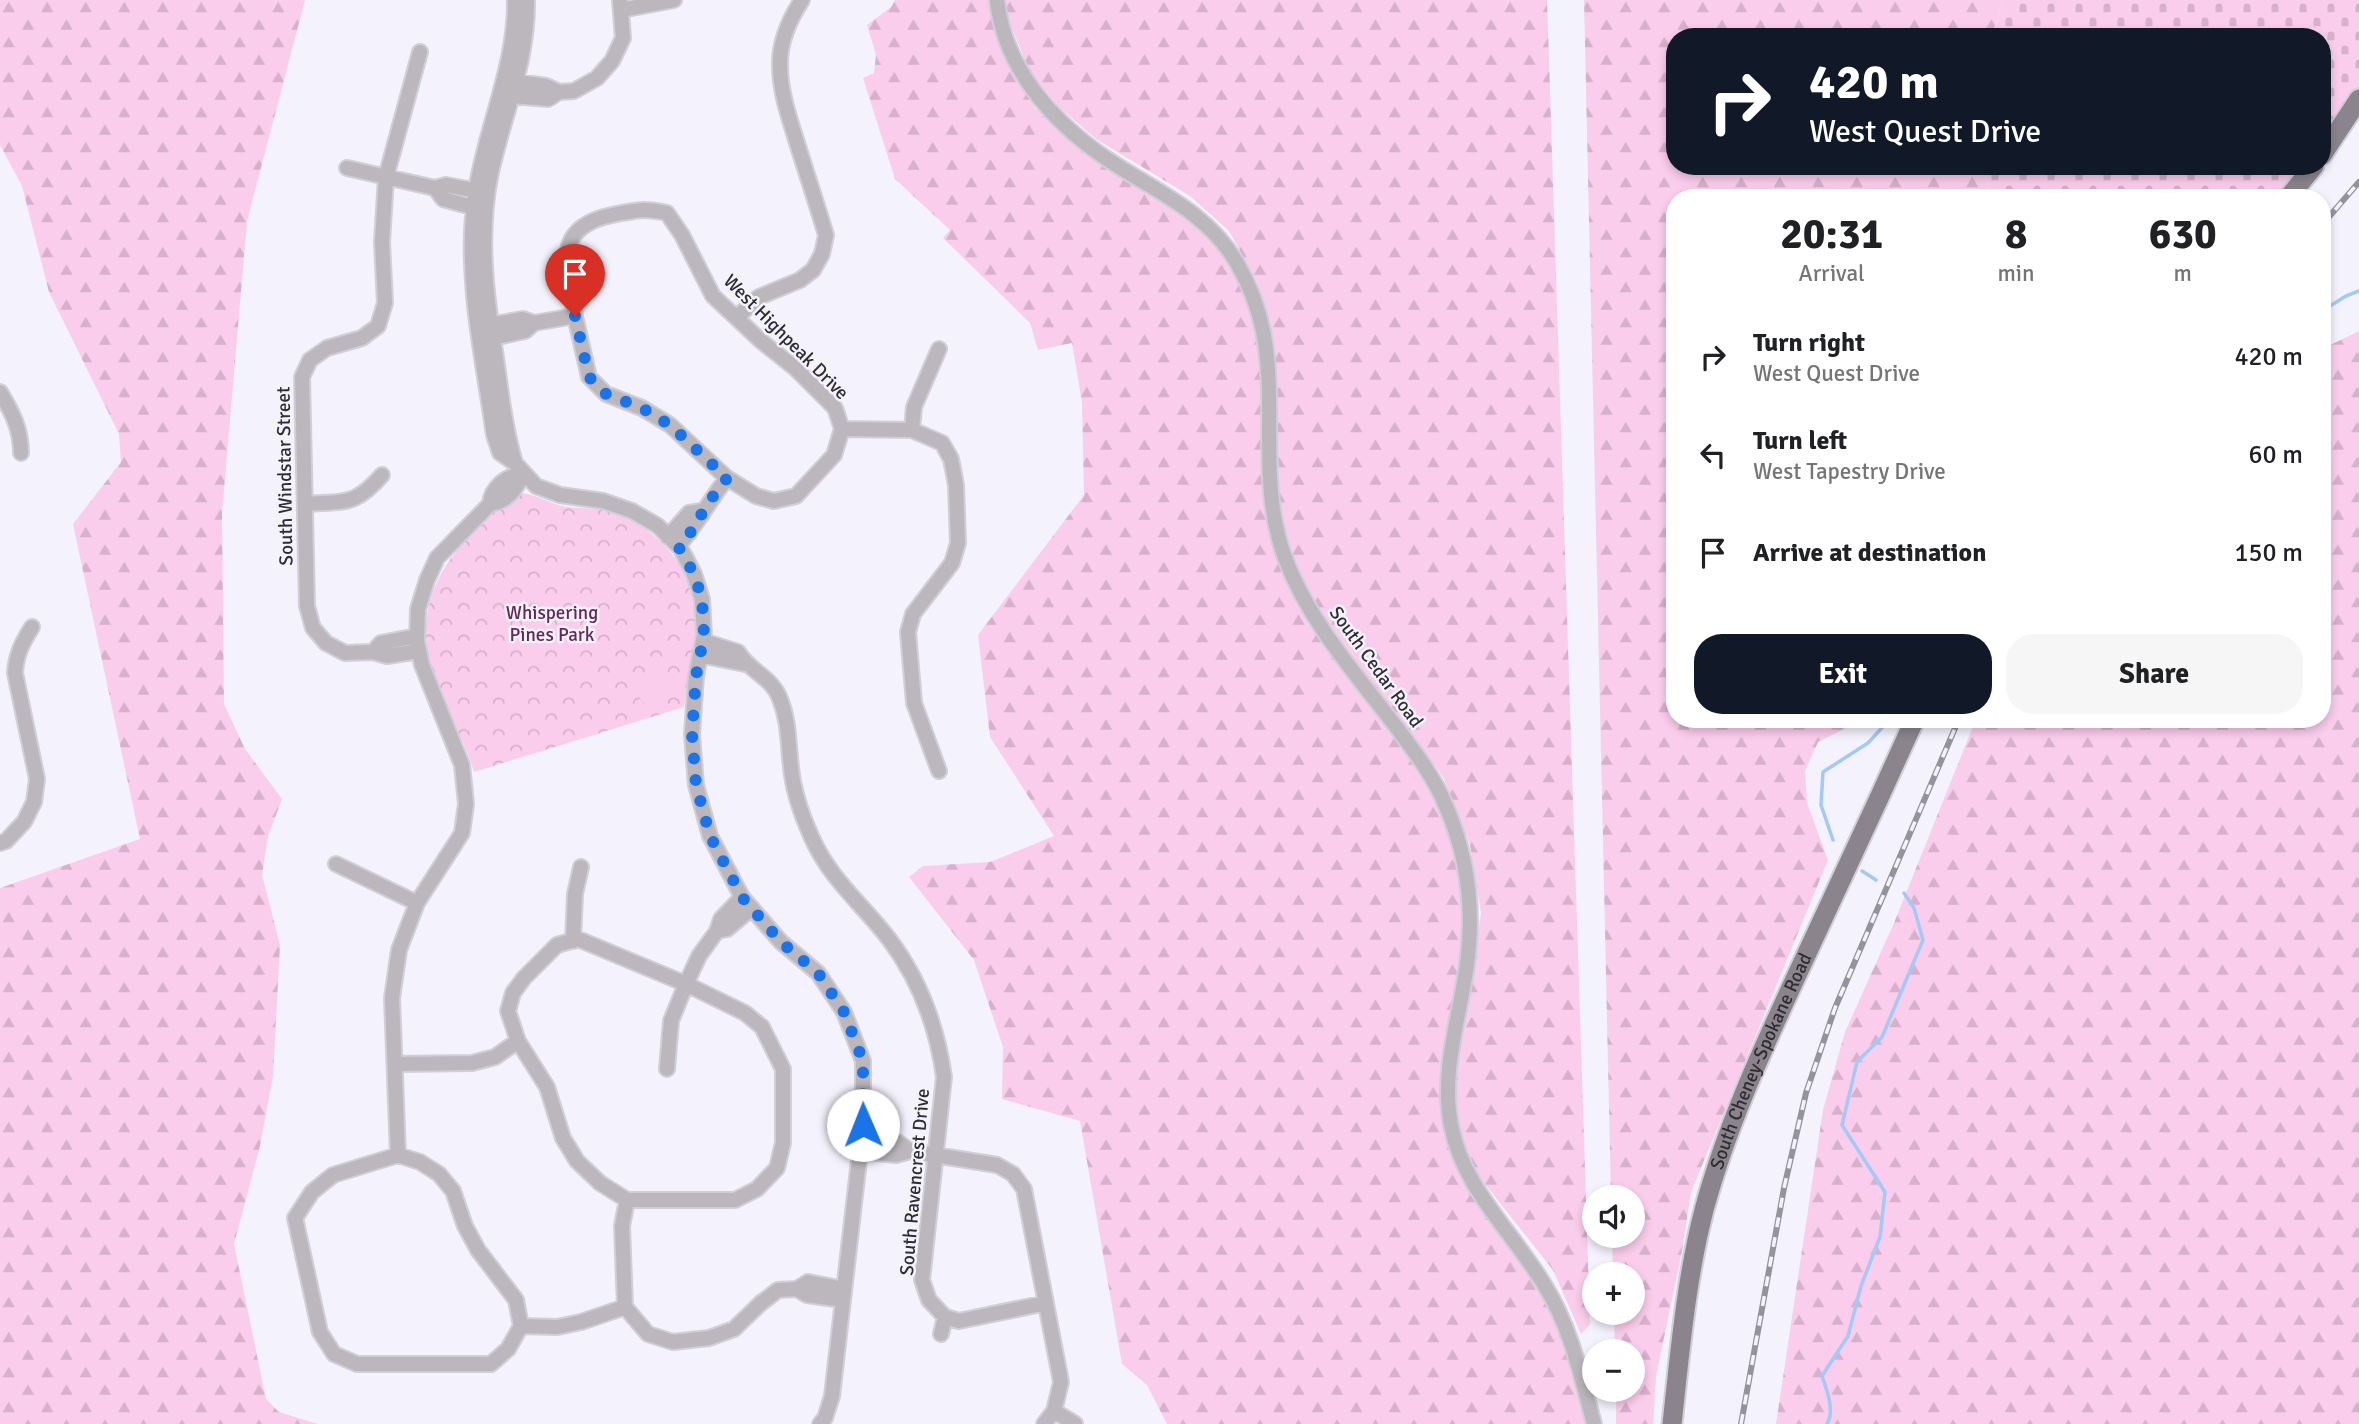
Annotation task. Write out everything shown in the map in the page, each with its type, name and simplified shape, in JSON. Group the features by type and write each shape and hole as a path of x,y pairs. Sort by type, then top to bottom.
{"main road":[{"path":"2331,141 2359,99"},
{"path":"2295,189 2307,175"},
{"name":"South Cheney-Spokane Road","path":"1672,1424 1685,1302 1693,1256 1705,1207 1726,1143 1762,1050 1911,728"}],"street":[{"path":"509,87 515,0"},
{"path":"527,0 522,61 486,142 480,209 471,257 486,333 494,435 500,453 536,486 560,495 603,501 632,511 658,526 673,541 694,574 702,599 702,648 696,676 692,734 696,785 710,836 747,903 781,942 818,973 844,1012 863,1061 862,1134 832,1396 826,1422"},
{"path":"509,87 548,99 559,92 574,91 597,78 612,61 623,38 621,5 674,0"},
{"path":"737,317 759,297 800,280 813,270 822,254 825,240 826,235 782,86 780,64 783,40 791,17 802,0"},
{"name":"South Cedar Road","path":"997,0 998,12 1015,61 1039,98 1067,128 1106,158 1165,192 1204,221 1234,258 1254,295 1264,333 1268,462 1273,512 1285,558 1309,608 1412,749 1444,801 1462,852 1471,912 1466,969 1447,1082 1451,1127 1468,1177 1544,1283 1561,1313 1594,1424"},
{"name":"South Windstar Street","path":"418,643 387,656 373,652 345,653 326,643 313,628 307,606 302,377 310,360 327,348 362,338 378,326 385,303 383,242 386,177 420,52"},
{"path":"347,169 435,188 446,185 482,192"},
{"path":"435,188 443,199 480,209"},
{"name":"West Highpeak Drive","path":"575,316 566,261 569,243 578,229 595,218 644,208 667,213 682,234 713,296 761,341 795,368 835,408 842,429"},
{"path":"486,333 525,331 534,323 575,316 589,377 606,394 642,408 670,425 727,478 756,496 774,501 796,496 834,455 842,429 912,430 942,443 951,459 956,485 958,543 952,563 913,614 908,632 914,703 939,771"},
{"path":"912,430 914,407 939,349"},
{"path":"0,392 16,420 21,436 21,453"},
{"path":"398,1155 393,998 399,950 417,903 462,833 466,803 462,765 422,665 418,643 418,609 437,558 489,504 500,503 517,487 519,468"},
{"path":"305,504 352,501 366,493 382,475"},
{"path":"673,541 689,513 702,511 727,478"},
{"path":"0,843 6,841 24,822 34,802 37,779 15,673 19,650 32,627"},
{"name":"South Ravencrest Drive","path":"702,648 745,664 766,679 779,695 787,720 791,768 797,798 812,839 833,876 889,939 915,980 931,1015 940,1046 944,1077 922,1280 929,1300 945,1317"},
{"path":"336,863 417,903"},
{"path":"573,941 575,894 581,867"},
{"path":"667,1069 671,1021 699,956 717,931 727,929 747,903"},
{"path":"578,939 686,984 745,1013 762,1027 774,1048 783,1069 783,1143 777,1168 757,1189 735,1200 627,1200 600,1183 577,1161 563,1138 547,1087 518,1041 509,1011 513,993 524,978 557,946 578,939"},
{"path":"395,1064 472,1063 495,1057 518,1041"},
{"path":"862,1134 899,1143 910,1151"},
{"path":"860,1151 896,1155 910,1151 997,1165 1013,1174 1024,1189 1062,1381 1054,1411 1044,1424"},
{"path":"398,1155 420,1162 439,1174 453,1191 465,1226 478,1250 516,1300 522,1326 508,1349 491,1364 357,1364 334,1354 320,1332 295,1218 312,1192 333,1175 398,1155"},
{"path":"627,1200 622,1226 625,1307 648,1334 673,1342 709,1338 734,1329 778,1290 797,1289 807,1296 844,1294"},
{"path":"941,1334 945,1317 960,1321 1046,1303"},
{"path":"522,1326 557,1327 625,1307"},
{"path":"1054,1411 1075,1424"}],"green space":[{"path":"0,0 305,0 247,221 222,513 224,704 245,749 282,799 268,836 262,875 280,945 273,1076 260,1146 234,1244 266,1399 279,1412 318,1424 0,1424 0,888 140,839 73,524 121,462 119,434 49,292 22,186 0,145"},
{"path":"895,0 990,0 1007,63 1035,107 1072,143 1168,202 1203,227 1231,262 1248,299 1258,333 1262,373 1264,495 1274,544 1293,592 1322,643 1429,782 1452,835 1464,895 1460,963 1442,1071 1446,1128 1557,1314 1587,1424 1167,1424 1147,1385 1122,1364 1080,1121 1002,1099 1003,1047 974,960 909,877 923,866 990,862 1054,836 990,737 978,635 1084,495 1082,403 1072,343 1038,350 1030,323 943,238 950,230 895,179 863,78 874,73 876,55 867,25 891,7"},
{"path":"1006,0 1547,0 1585,1185 1582,1185 1582,1248 1588,1248 1588,1262 1582,1262 1582,1325 1589,1325 1581,1334 1553,1270 1477,1174 1459,1129 1455,1080 1481,913 1470,845 1443,777 1327,622 1296,567 1280,509 1274,342 1257,282 1229,231 1190,196 1096,139 1059,107 1030,72 1006,14"},
{"path":"1584,0 2003,0 1994,28 1666,28 1666,175 1986,175 1990,189 1666,189 1666,728 1846,728 1818,742 1805,771 1807,803 1828,860 1691,1192 1682,1251 1656,1376 1653,1424 1616,1424 1616,1402 1645,1402 1645,1339 1615,1339 1614,1325 1645,1325 1645,1262 1613,1262 1612,1248 1645,1248 1645,1185 1611,1185"},
{"path":"2003,0 2359,0 2359,99 2331,141 2331,28 1994,28"},
{"path":"1986,175 2307,175 2295,189 1990,189"},
{"path":"2359,331 2359,1424 1776,1424 1823,1110 1845,1032 1894,923 1972,728 2331,728 2331,345"},
{"name":"Whispering Pines Park","path":"522,493 562,506 600,509 628,519 644,528 671,553 682,568 695,603 693,654 684,707 474,772 433,674 428,655 426,636 430,600 445,567 456,551 500,506"},
{"path":"659,676 672,692 650,710 636,694"}],"waterway":[{"path":"2331,305 2359,291"},
{"path":"1833,840 1821,805 1823,772 1868,743 1882,728"},
{"path":"1862,871 1876,880"},
{"path":"1827,1424 1830,1407 1822,1376 1848,1336 1861,1286 1880,1237 1885,1192 1842,1125 1857,1062 1882,1037 1923,940 1914,908 1904,893"}],"railway":[{"path":"2331,215 2359,182"},
{"path":"1741,1424 1784,1188 1806,1093 1835,1008 1955,728"}],"route":[{"path":"575,316 589,377 606,394 642,408 670,425 727,478 702,511 700,522 678,546 694,574 702,599 704,635 696,676 692,734 696,785 710,836 742,897 781,942 818,973 844,1012 863,1061 863,1125"}]}
